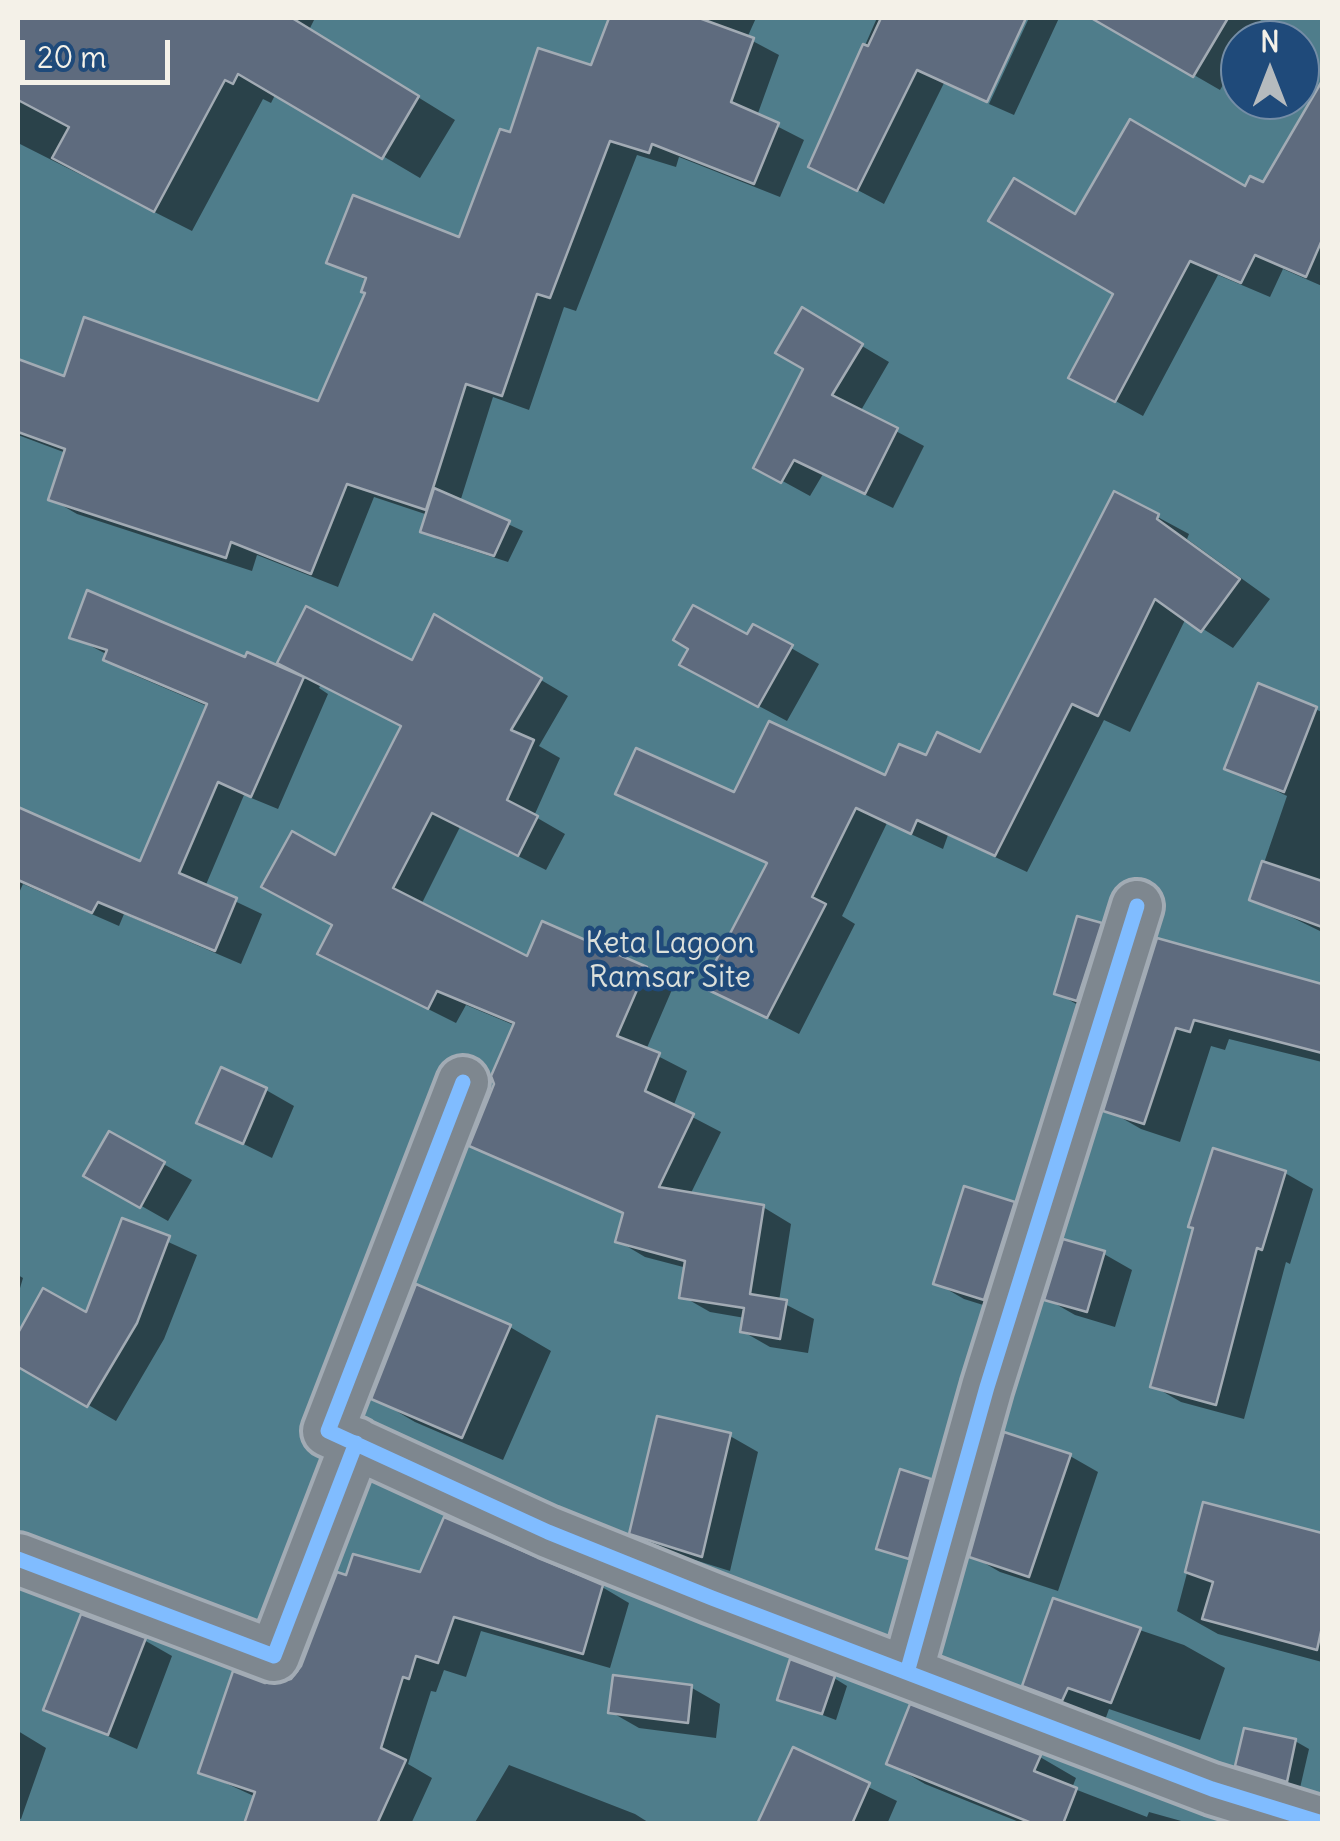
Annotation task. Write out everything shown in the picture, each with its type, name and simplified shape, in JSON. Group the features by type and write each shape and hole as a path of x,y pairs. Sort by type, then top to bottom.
{"street":[{"path":"908,1669 987,1387 1137,906"},
{"path":"463,1082 328,1431 548,1532 1212,1789 1322,1823"},
{"path":"18,1559 274,1656 356,1443"}],"green space":[{"name":"Keta Lagoon Ramsar Site","path":"18,18 1322,18 1322,1823 18,1823"}],"building":[{"path":"18,18 292,18 419,96 382,159 238,74 233,84 225,80 154,212 52,158 69,127 18,100"},
{"path":"609,18 699,18 754,38 731,102 779,123 754,184 652,144 649,153 610,141 550,298 537,294 502,396 466,384 426,510 347,484 311,574 231,542 226,558 48,500 65,449 18,432 18,359 64,376 84,317 318,401 365,293 361,292 366,278 326,263 353,195 459,237 500,129 510,132 538,48 591,65"},
{"path":"881,18 1026,18 987,102 917,70 857,191 808,167 863,44 868,46"},
{"path":"1091,18 1228,18 1220,20 1220,31 1193,77"},
{"path":"1322,81 1322,240 1306,277 1255,255 1241,283 1190,261 1115,402 1068,378 1113,294 988,221 1014,178 1075,214 1130,119 1245,186 1250,176 1263,182 1299,120 1320,120"},
{"path":"802,307 863,344 832,395 898,428 865,494 794,460 781,483 753,468 803,369 775,353"},
{"path":"434,488 510,521 494,556 420,532"},
{"path":"1114,491 1159,514 1157,519 1240,579 1201,632 1155,599 1098,716 1072,704 995,856 917,820 911,834 856,808 812,897 826,904 767,1018 702,987 767,863 615,794 636,748 734,792 769,721 885,775 899,744 926,755 937,732 980,752"},
{"path":"87,590 245,657 247,652 304,677 251,797 218,782 179,873 237,898 215,951 98,902 92,913 18,880 18,807 140,861 207,704 103,660 107,650 69,638"},
{"path":"693,605 747,634 753,624 793,645 758,707 679,665 688,649 673,640"},
{"path":"306,606 412,660 434,614 542,678 511,730 534,740 507,800 538,816 518,856 432,813 393,888 527,956 542,921 647,967 617,1036 660,1053 645,1091 694,1114 659,1187 764,1205 750,1294 787,1300 780,1339 740,1332 744,1308 679,1298 685,1261 615,1242 623,1213 469,1146 494,1084 491,1076 514,1023 437,991 428,1009 317,954 332,925 261,887 292,831 335,855 401,726 277,663"},
{"path":"1258,683 1317,707 1284,792 1224,769"},
{"path":"1262,861 1322,881 1322,927 1249,900"},
{"path":"1077,916 1102,923 1077,1001 1054,994"},
{"path":"1157,938 1322,984 1322,1053 1194,1020 1190,1032 1176,1028 1144,1124 1103,1111"},
{"path":"221,1067 267,1088 243,1144 196,1123"},
{"path":"109,1131 165,1162 140,1208 83,1176"},
{"path":"1213,1148 1286,1171 1262,1250 1257,1248 1216,1405 1150,1387 1193,1228 1188,1227"},
{"path":"964,1186 1015,1202 984,1300 933,1284"},
{"path":"122,1218 170,1236 137,1323 87,1407 18,1367 18,1333 43,1288 86,1312"},
{"path":"1063,1239 1105,1251 1087,1312 1044,1300"},
{"path":"416,1284 511,1325 462,1438 371,1399"},
{"path":"657,1416 731,1433 702,1557 629,1534"},
{"path":"1004,1432 1071,1454 1029,1577 969,1557"},
{"path":"900,1469 931,1479 909,1559 876,1549"},
{"path":"1203,1502 1322,1533 1322,1627 1317,1650 1202,1619 1213,1582 1185,1572"},
{"path":"444,1517 603,1585 583,1654 454,1617 438,1663 416,1656 409,1679 403,1677 381,1748 406,1760 377,1824 244,1824 255,1792 198,1773 233,1671 265,1683 291,1679 301,1666 337,1572 346,1575 353,1554 420,1572"},
{"path":"1053,1598 1141,1628 1111,1703 1068,1688 1062,1701 1022,1686"},
{"path":"81,1614 146,1638 108,1735 43,1710"},
{"path":"790,1659 835,1676 822,1714 777,1700"},
{"path":"613,1675 692,1685 688,1723 608,1713"},
{"path":"910,1704 1041,1755 1034,1771 1077,1788 1063,1824 1034,1824 886,1764"},
{"path":"1244,1728 1296,1739 1287,1782 1235,1766"},
{"path":"793,1747 870,1783 852,1824 757,1824"}],"cycle path":[{"path":"908,1669 987,1387 1137,906"},
{"path":"463,1082 328,1431 548,1532 712,1598 1212,1789 1322,1823"},
{"path":"18,1559 274,1656 356,1443"}]}
